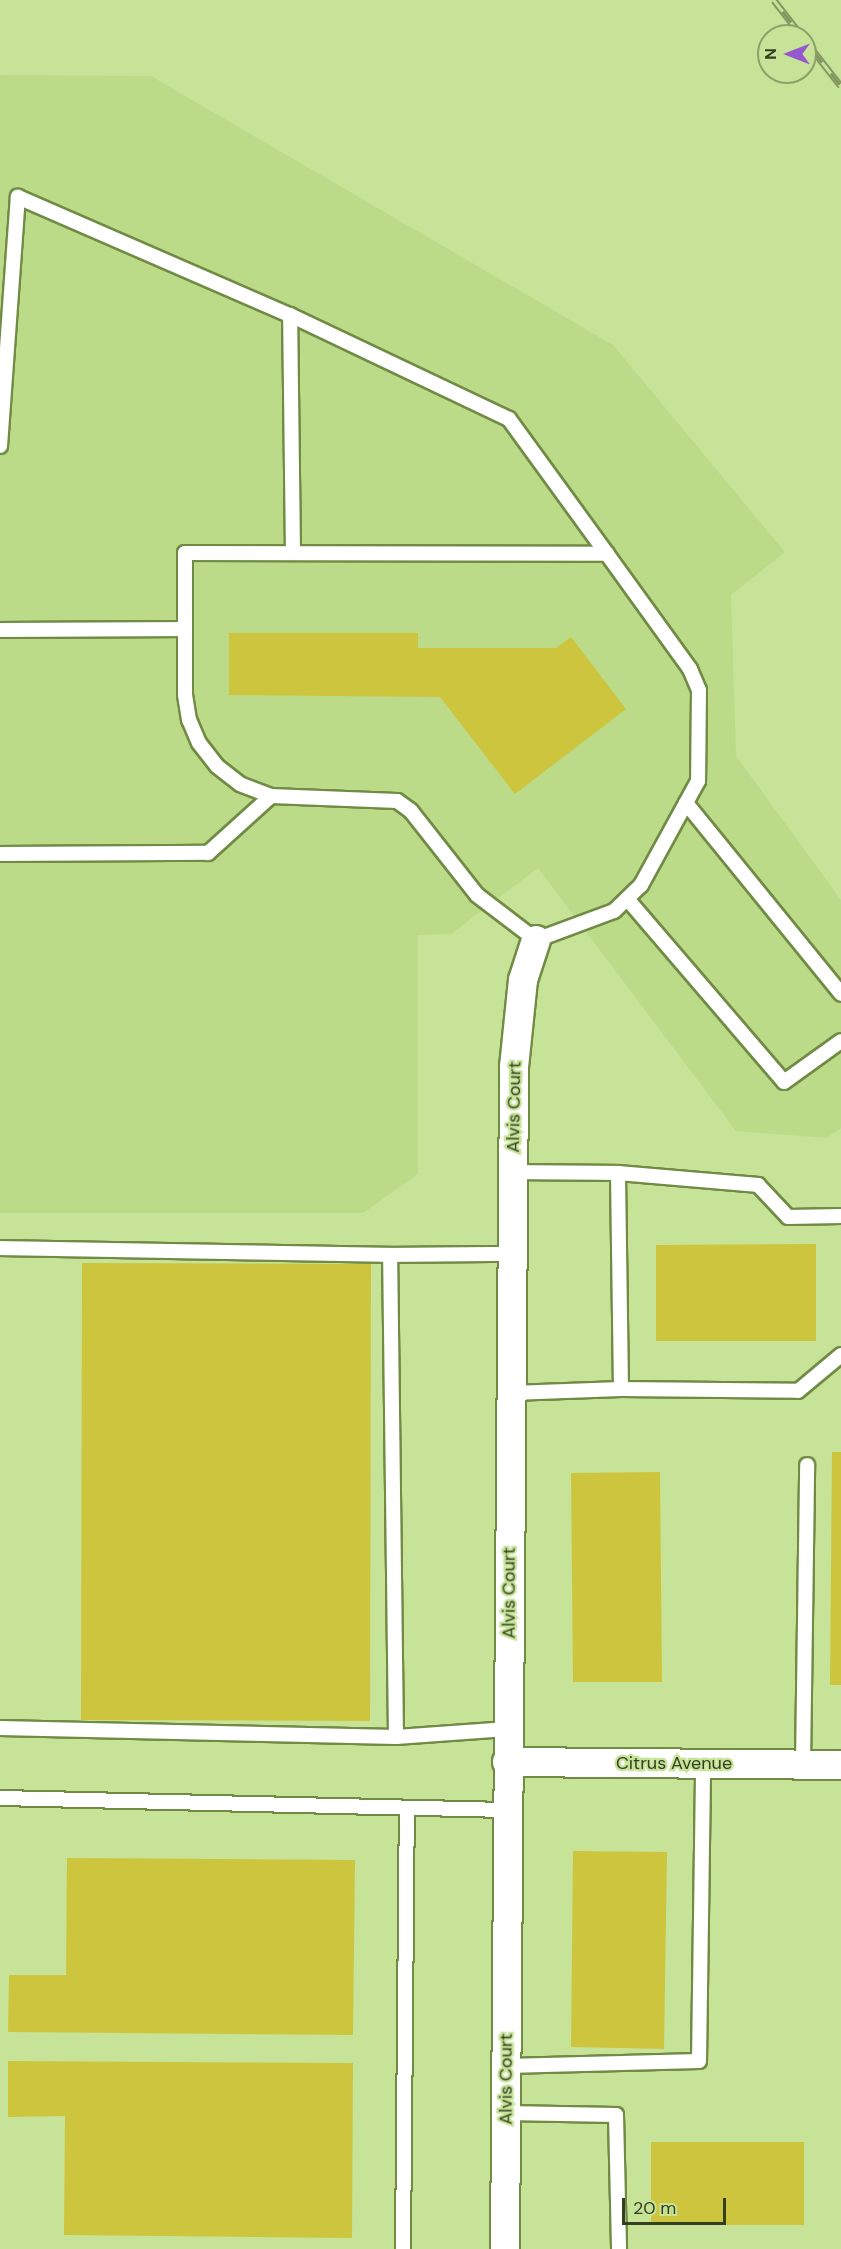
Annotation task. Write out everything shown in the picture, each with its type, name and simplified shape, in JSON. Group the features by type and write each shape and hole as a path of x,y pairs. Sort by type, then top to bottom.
{"street":[{"name":"Alvis Court","path":"505,2249 512,1172 517,1016 536,940"},
{"name":"Citrus Avenue","path":"507,1762 841,1765"}],"lane":[{"path":"0,446 18,197 290,315 509,419 607,554 690,669 699,690 698,781 629,901 601,917 536,940 477,895 411,811 397,801 271,796 240,784 217,766 199,743 189,720 185,695 185,553 607,554"},
{"path":"290,315 293,553"},
{"path":"0,630 185,629"},
{"path":"0,854 208,853 271,796"},
{"path":"686,803 841,994"},
{"path":"629,901 784,1082 841,1041"},
{"path":"512,1172 618,1173 758,1185 788,1217 841,1216"},
{"path":"618,1173 621,1389"},
{"path":"0,1248 390,1255 512,1254"},
{"path":"390,1255 396,1737"},
{"path":"511,1393 621,1389 798,1391 841,1355"},
{"path":"803,1764 807,1465"},
{"path":"0,1728 396,1737 508,1729"},
{"path":"506,2066 699,2061 703,1764"},
{"path":"0,1798 507,1810"},
{"path":"403,2249 407,1808"},
{"path":"506,2113 616,2115 620,2249"}],"shaded area":[{"path":"0,75 151,76 613,345 785,552 731,595 736,756 841,900 841,1128 827,1138 736,1131 538,868 451,934 418,935 418,1174 363,1213 0,1213"}],"building":[{"path":"229,633 418,633 418,648 556,648 571,637 626,709 515,794 440,697 229,695"},
{"path":"816,1244 816,1341 656,1341 656,1245"},
{"path":"82,1263 371,1264 370,1721 81,1720"},
{"path":"832,1452 841,1452 841,1685 830,1685"},
{"path":"660,1472 662,1682 573,1682 571,1473"},
{"path":"573,1851 667,1852 664,2049 571,2047"},
{"path":"67,1858 355,1860 353,2035 8,2032 9,1975 66,1975"},
{"path":"8,2061 353,2063 352,2238 64,2235 65,2116 8,2117"},
{"path":"651,2142 804,2142 804,2225 651,2225"}],"railway":[{"path":"774,0 793,24"},
{"path":"817,55 841,86"}]}
